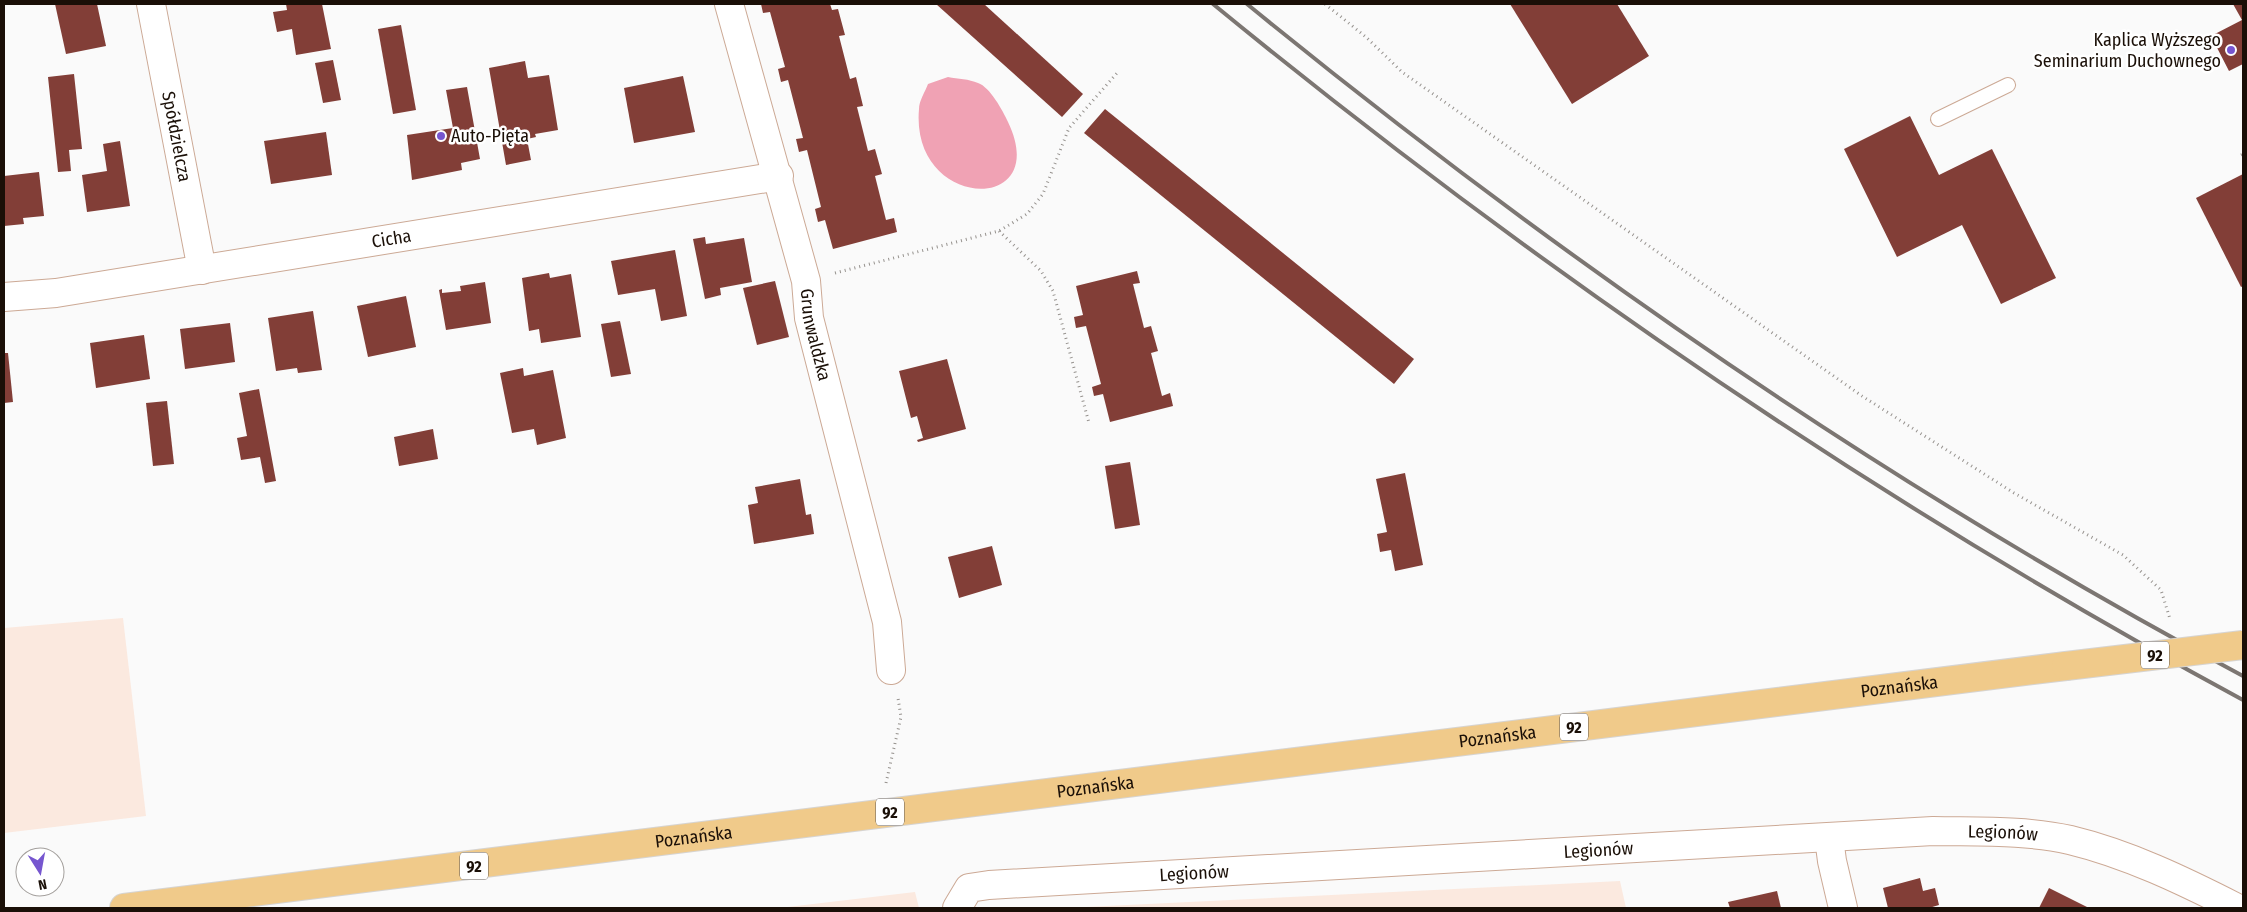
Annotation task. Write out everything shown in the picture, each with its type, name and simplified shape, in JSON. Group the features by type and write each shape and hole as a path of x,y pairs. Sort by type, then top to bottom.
{"main road":[{"name":"Poznańska","path":"124,908 2243,645"}],"street":[{"name":"Spółdzielcza","path":"151,4 202,270"},
{"name":"Grunwaldzka","path":"729,4 806,281 809,318 887,622 891,670"},
{"name":"Cicha","path":"4,297 56,293 778,176"},
{"name":"Legionów","path":"957,908 969,888 989,885 1933,831 2013,832 2069,840 2119,854 2236,908"},
{"path":"1829,838 1843,908"}],"lane":[{"path":"1938,120 2008,85"}],"path":[{"path":"1325,4 1366,37 1402,72 1862,396 2014,493 2123,555 2161,590 2170,619"},
{"path":"806,281 1000,231 1026,214 1043,194 1069,128 1117,73"},
{"path":"1000,231 1041,271 1053,291 1089,423"},
{"path":"886,786 901,716 896,683 891,670"}],"shaded area":[{"path":"948,77 983,85 996,100 1008,122 1017,152 1012,174 997,186 977,189 955,182 935,167 922,143 919,109 921,100 928,84"},
{"path":"123,618 146,816 4,833 4,628"},
{"path":"1620,881 1626,908 1065,908"},
{"path":"915,892 919,908 779,908"}],"building":[{"path":"55,4 97,4 106,46 66,54"},
{"path":"286,4 322,4 331,49 296,55 292,29 277,32 273,12 287,10"},
{"path":"761,4 830,4 832,10 838,9 845,35 839,36 850,79 856,77 863,106 857,107 868,151 875,149 882,174 875,176 886,220 894,218 897,232 833,249 825,220 818,222 815,209 821,207 807,150 799,152 796,139 803,138 788,80 781,82 778,69 785,67 770,12 763,13"},
{"path":"936,4 984,4 1083,94 1062,117"},
{"path":"1510,4 1617,4 1649,56 1572,104"},
{"name":"Kaplica Wyższego Seminarium Duchownego","path":"2233,4 2243,4 2243,64 2229,71 2211,36 2242,20"},
{"path":"401,25 416,110 393,114 378,29"},
{"path":"333,60 341,100 323,103 315,63"},
{"path":"525,61 528,78 549,75 558,130 535,134 536,137 527,139 531,160 506,165 489,68"},
{"path":"74,74 82,149 69,150 71,171 58,172 48,77"},
{"path":"683,76 695,132 634,143 624,88"},
{"path":"467,87 480,159 461,163 462,170 412,180 407,135 453,128 446,90"},
{"path":"1105,109 1414,359 1394,384 1084,133"},
{"path":"1910,116 1939,175 1992,149 2056,278 2001,304 1962,225 1897,257 1844,149"},
{"path":"326,132 332,175 271,184 264,141"},
{"path":"120,141 130,206 87,212 82,175 107,171 103,144"},
{"path":"39,172 44,216 23,218 24,224 4,226 4,176"},
{"path":"2243,174 2243,286 2241,287 2196,198"},
{"path":"705,237 706,244 744,238 752,282 720,288 721,295 705,299 693,239"},
{"path":"675,250 687,316 661,321 655,289 618,295 611,261"},
{"path":"1137,271 1140,283 1133,284 1144,328 1151,326 1158,351 1151,353 1162,396 1170,393 1173,406 1110,422 1103,394 1094,396 1092,387 1101,384 1086,326 1076,328 1074,317 1083,315 1076,286"},
{"path":"549,273 550,278 571,274 581,337 541,343 539,329 529,331 522,278"},
{"path":"775,281 789,337 757,345 743,288"},
{"path":"485,282 491,323 446,330 439,290 442,289 442,293 461,291 460,286"},
{"path":"406,296 416,347 368,357 357,306"},
{"path":"313,311 322,370 298,373 297,368 276,371 268,318"},
{"path":"620,321 631,374 611,377 601,324"},
{"path":"230,323 235,362 185,369 180,329"},
{"path":"144,335 150,379 96,388 90,343"},
{"path":"4,353 8,353 13,402 4,403"},
{"path":"947,359 966,429 918,442 917,440 923,438 917,416 911,418 899,371"},
{"path":"523,368 524,376 553,370 566,438 537,445 534,429 512,433 500,373"},
{"path":"259,389 276,481 265,483 260,457 241,460 237,438 247,436 239,393"},
{"path":"167,401 174,464 153,466 146,403"},
{"path":"433,429 438,459 399,466 394,437"},
{"path":"1130,462 1140,525 1115,529 1105,466"},
{"path":"1405,473 1423,565 1395,571 1391,550 1380,552 1377,534 1387,532 1376,479"},
{"path":"800,479 806,515 811,514 814,534 754,544 748,505 758,503 755,487"},
{"path":"992,546 1002,585 959,598 948,557"},
{"path":"1920,878 1923,891 1935,888 1939,905 1929,908 1888,908 1883,888"},
{"path":"2049,888 2089,908 2039,908"},
{"path":"1777,891 1781,908 1730,908 1728,902"}],"railway":[{"path":"1213,4 1335,102 1458,196 1584,288 1711,377 1973,545 2107,624 2243,700"},
{"path":"1247,4 1484,190 1605,278 1729,364 1854,447 1982,527 2111,603 2243,676"}],"place":[{"name":"Kaplica Wyższego Seminarium Duchownego","path":"2231,50"},
{"name":"Auto-Pięta","path":"441,136"}]}
